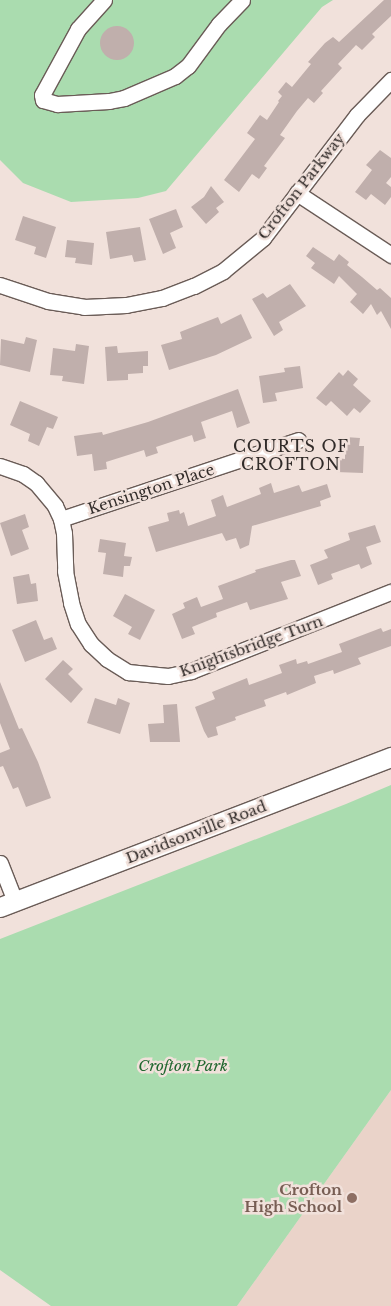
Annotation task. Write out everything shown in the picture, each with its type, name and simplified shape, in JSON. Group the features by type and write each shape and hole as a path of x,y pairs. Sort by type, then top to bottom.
{"main road":[{"name":"Davidsonville Road","path":"8,904 391,757"}],"street":[{"path":"104,0 78,29 42,95 43,100 57,104 109,101 124,98 175,76 188,66 219,24 242,0"},
{"name":"Crofton Parkway","path":"0,285 48,301 84,307 126,305 162,298 194,286 223,271 244,256 278,221 357,115 391,80"},
{"path":"297,193 391,255"},
{"name":"Kensington Place","path":"61,518 298,440"},
{"name":"Knightsbridge Turn","path":"0,466 23,474 36,483 55,506 61,518 64,534 65,571 71,603 78,624 91,644 107,659 128,672 168,676 191,671 391,592"},
{"path":"0,863 8,904"}],"shaded area":[{"name":"Crofton High School","path":"391,1090 391,1306 237,1306"}],"green space":[{"path":"0,0 333,0 322,7 166,191 138,198 71,202 23,183 0,160"},
{"name":"Crofton Park","path":"391,785 391,1090 237,1306 51,1306 0,1270 0,939"}],"building":[{"path":"384,0 391,0 391,16 372,34 375,37 362,50 356,45 338,64 342,68 321,91 323,93 314,103 308,98 297,111 280,135 285,138 264,166 267,168 259,179 252,174 239,192 224,180 255,139 247,133 260,115 267,120 282,96 278,92 286,82 292,87 311,64 308,62 325,43 333,37 339,42"},
{"path":"117,26 129,31 134,43 129,55 117,60 105,55 100,43 105,31"},
{"path":"380,150 391,158 391,177 386,183 391,187 391,197 385,205 371,194 366,200 355,192 372,170 366,165"},
{"path":"211,186 224,202 216,208 219,212 206,224 191,207 204,197"},
{"path":"176,209 183,227 170,233 176,248 163,254 149,219"},
{"path":"23,216 56,227 46,258 34,254 36,247 15,240"},
{"path":"140,227 146,260 134,262 132,255 110,259 106,232"},
{"path":"67,240 94,243 92,265 75,263 76,258 65,257"},
{"path":"313,247 334,261 339,254 349,262 347,265 377,290 380,288 391,298 391,329 381,311 377,315 371,304 363,314 350,302 357,294 339,276 334,284 311,268 315,263 306,256"},
{"path":"290,284 306,306 279,322 283,330 274,336 252,299 263,293 267,298"},
{"path":"241,314 252,338 216,355 169,370 161,345 182,339 180,332 218,317 221,324"},
{"path":"26,337 37,340 30,372 0,365 1,339 24,344"},
{"path":"76,344 89,346 84,384 62,381 63,376 50,375 53,348 75,351"},
{"path":"117,346 118,353 148,351 148,366 143,366 143,373 128,374 128,380 107,381 105,347"},
{"path":"300,366 303,388 275,393 277,401 263,403 259,376 285,372 284,368"},
{"path":"348,370 358,379 353,385 371,401 360,413 354,408 347,416 331,401 326,406 316,398 339,372 343,376"},
{"path":"238,389 250,423 237,428 232,411 201,422 206,438 194,442 192,435 156,447 158,453 146,457 144,450 106,462 107,469 94,471 92,454 77,456 74,436 102,432 103,435 148,422"},
{"path":"20,401 58,417 53,429 47,427 39,446 28,441 30,434 10,425"},
{"path":"345,437 360,438 359,446 364,446 363,473 336,472 336,458 345,459"},
{"path":"271,483 274,493 299,485 302,492 327,484 331,497 320,501 321,506 252,526 249,545 240,549 236,538 226,541 222,533 156,552 148,527 169,521 167,513 179,510 180,514 184,512 188,526 216,516 211,500 223,495 227,507 261,494 259,488"},
{"path":"25,514 29,527 22,530 29,549 11,556 0,523"},
{"path":"375,525 381,542 366,547 372,564 361,569 359,564 331,574 333,579 318,585 310,565 328,558 324,550 350,540 348,533"},
{"path":"100,539 126,543 124,556 132,557 130,566 124,566 123,577 103,574 106,553 98,552"},
{"path":"295,560 301,576 281,582 288,599 250,610 247,602 216,613 217,617 192,627 195,634 182,639 172,614 185,608 183,603 197,597 201,607 223,599 218,586 256,572 255,570"},
{"path":"29,574 31,584 36,583 38,601 17,604 13,577"},
{"path":"125,594 155,610 140,640 128,634 132,627 113,616"},
{"path":"36,620 44,640 52,637 57,649 25,662 12,630"},
{"path":"381,628 383,632 391,629 391,646 358,658 361,664 334,674 333,670 314,676 316,683 287,695 286,692 264,700 266,706 235,717 236,720 216,727 218,735 208,738 195,707 215,699 212,692 247,678 249,685 282,673 279,665 296,659 297,664 307,661 308,664 342,652 339,644"},
{"path":"63,660 73,669 68,674 83,689 71,703 45,679"},
{"path":"0,682 19,729 22,728 38,762 51,798 26,807 18,787 13,789 3,766 0,767 0,753 10,749 0,723"},
{"path":"95,698 116,705 118,698 130,703 120,734 87,723"},
{"path":"177,704 180,742 150,742 148,724 164,723 163,705"}],"place":[{"name":"Crofton High School","path":"352,1198"}],"district":[{"name":"COURTS OF CROFTON","path":"291,455"}]}
